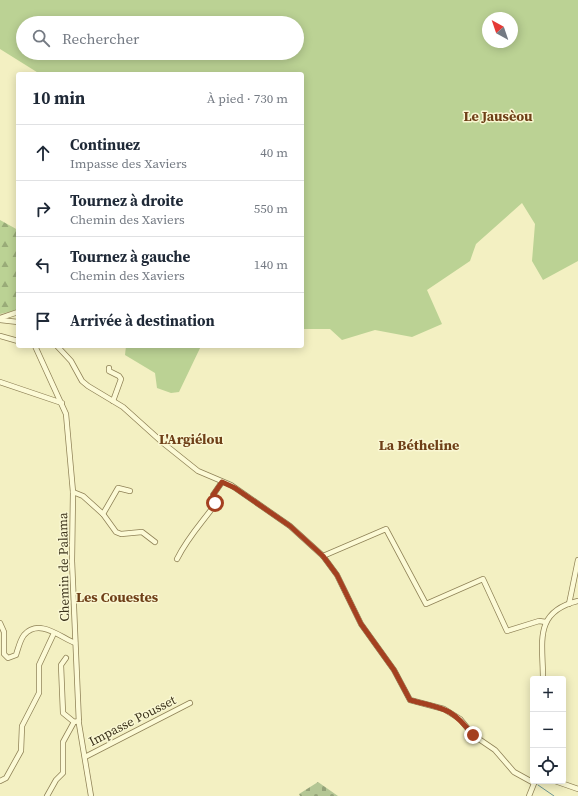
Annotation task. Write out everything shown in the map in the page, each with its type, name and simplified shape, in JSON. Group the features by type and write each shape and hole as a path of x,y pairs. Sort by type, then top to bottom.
{"street":[{"path":"0,319 16,313"},
{"path":"0,319 16,322"},
{"path":"0,336 16,340"},
{"name":"Chemin de Palama","path":"35,348 66,414 73,492 72,561 76,722 85,757 91,796"},
{"path":"59,348 71,361 82,381 123,407 163,443 198,471 235,488 290,526 323,556 337,575 361,624 394,670 410,700 444,709 460,719 473,735 495,750 514,772 530,780"},
{"path":"109,368 109,371 119,376 121,379 112,401"},
{"path":"0,382 62,403"},
{"path":"178,559 188,537 198,528 214,506 213,495 222,482"},
{"path":"103,514 118,488 130,491"},
{"path":"73,492 83,496 103,514 116,532 121,534 142,532 155,542"},
{"path":"323,556 386,529 426,604 483,580 507,631 539,622 545,624"},
{"path":"569,604 578,560"},
{"path":"544,676 545,624 550,615 569,604 576,602"},
{"path":"0,623 4,632 4,654 8,658 16,655 24,635 30,631 40,628 75,643"},
{"path":"0,781 6,778 21,751 22,726 38,693 39,665 54,633"},
{"path":"47,796 56,780 63,773 63,742 76,722 63,713 61,665 66,658"},
{"name":"Impasse Pousset","path":"85,757 190,703"},
{"path":"530,794 533,784"},
{"path":"564,784 578,789"}],"green space":[{"path":"0,0 578,0 578,261 543,280 532,261 535,224 522,203 476,244 470,261 427,290 442,324 412,337 375,330 342,340 330,329 304,329 304,72 37,72 18,60 304,60 304,16 16,16 16,59 0,49"},
{"path":"0,220 16,229 16,310 0,314"},
{"path":"126,348 200,348 179,392 171,393 157,388 155,373 125,355"},
{"path":"318,782 338,796 300,796 299,794"}],"waterway":[{"path":"538,785 554,796"}],"district":[{"name":"Le Jausèou","path":"498,116"},
{"name":"L'Argiélou","path":"191,439"},
{"name":"La Bétheline","path":"419,445"},
{"name":"Les Couestes","path":"117,597"}],"route":[{"path":"215,503 213,495 222,482 231,485 290,526 302,539 323,556 334,570 361,624 370,639 385,656 410,700 444,709 460,719 473,735"}]}
